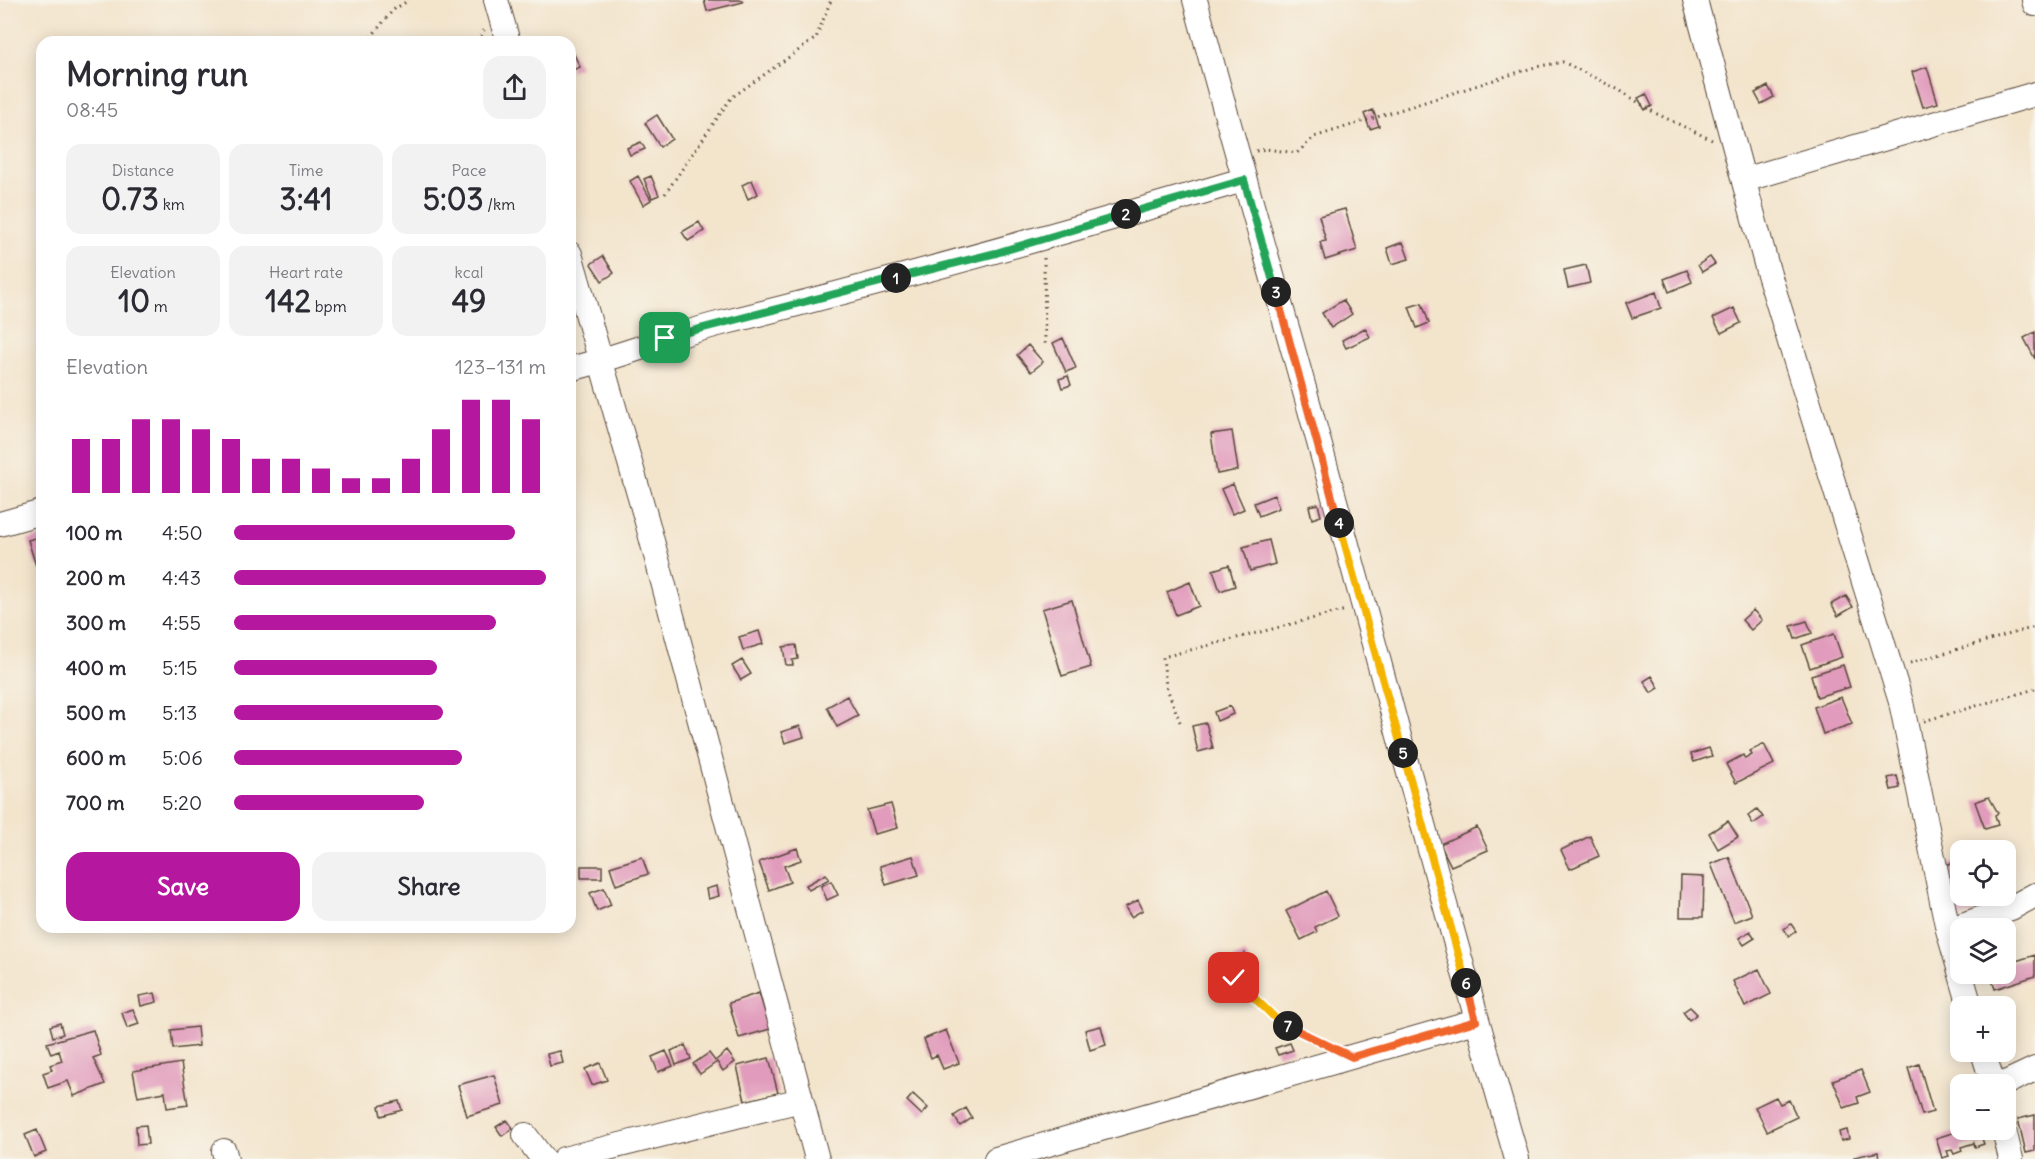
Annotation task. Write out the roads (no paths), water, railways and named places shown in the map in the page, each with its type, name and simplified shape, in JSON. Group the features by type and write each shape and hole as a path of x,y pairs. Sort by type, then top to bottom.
{"street":[{"path":"496,0 506,36"},
{"path":"1195,0 1236,156 1293,350 1476,1021 1517,1159"},
{"path":"1695,0 1768,271 1907,726 1924,824 1948,930 1967,996"},
{"path":"1744,180 2035,94"},
{"path":"576,368 601,362 665,338 749,319 1043,239 1244,180"},
{"path":"576,275 647,522 817,1159"},
{"path":"0,524 36,514"},
{"path":"1948,930 2011,908 2035,895"},
{"path":"996,1159 1476,1021"},
{"path":"2016,1078 2035,1069"},
{"path":"564,1159 801,1100"},
{"path":"525,1135 543,1159"},
{"path":"2006,1140 2011,1159"}]}
